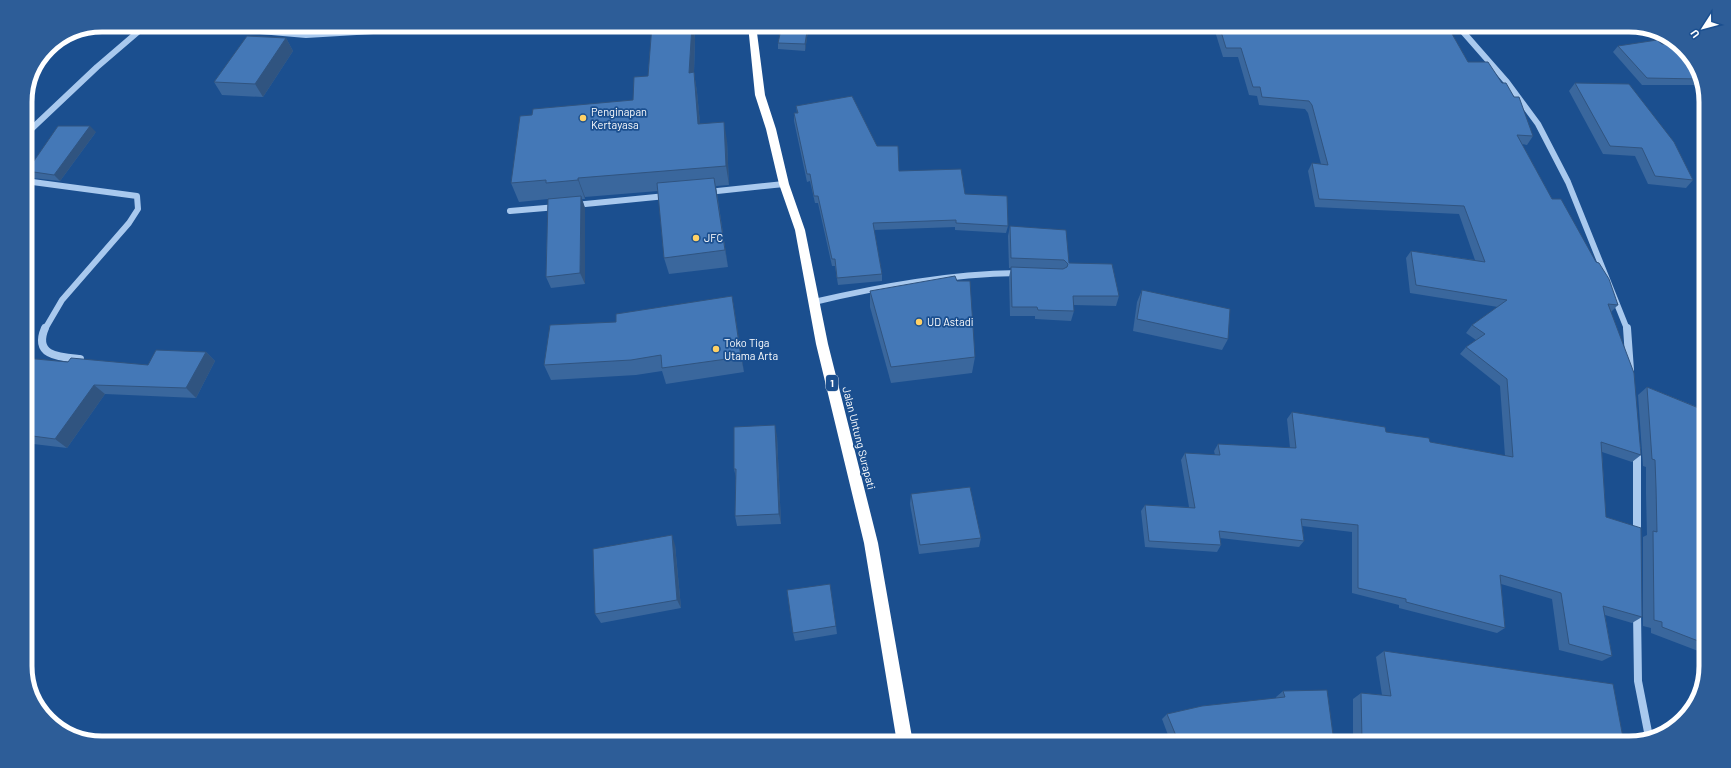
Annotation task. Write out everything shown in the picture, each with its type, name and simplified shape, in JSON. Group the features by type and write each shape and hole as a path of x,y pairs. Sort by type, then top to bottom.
{"highway":[{"name":"Jalan Untung Surapati","path":"753,32 760,95 771,129 784,184 800,230 824,351 871,543 904,736"}],"street":[{"path":"32,128 97,67 138,32"},
{"path":"273,32 306,35 354,32"},
{"path":"1463,32 1507,82 1538,124 1568,182 1627,325 1631,378"},
{"path":"32,182 125,193 136,196 138,209 128,225 70,291 47,322 40,338 42,347 49,353 58,357 88,360"},
{"path":"705,192 784,184"},
{"path":"510,212 673,195"},
{"path":"814,302 865,289 934,277 979,273 1024,274"},
{"path":"1636,439 1637,545"},
{"path":"1637,600 1638,681 1648,734"}],"building":[{"path":"651,32 692,32 689,73 694,72 698,124 724,122 726,166 578,178 578,180 546,183 546,180 511,183 520,116 532,115 533,109 633,100 634,77 648,76"},
{"path":"780,32 807,32 805,44 778,43"},
{"path":"1221,32 1451,32 1468,62 1488,62 1502,83 1506,83 1514,97 1519,97 1533,136 1517,135 1552,199 1561,199 1596,262 1599,263 1609,279 1618,305 1608,304 1634,373 1641,455 1601,442 1606,517 1641,528 1642,617 1603,606 1612,656 1569,644 1561,593 1500,575 1505,628 1406,602 1406,599 1358,588 1358,525 1301,519 1304,541 1219,531 1221,545 1149,541 1145,505 1195,508 1185,453 1220,455 1218,444 1296,448 1292,412 1385,427 1386,432 1429,438 1430,442 1513,457 1507,379 1466,347 1485,334 1472,325 1507,300 1416,285 1411,251 1485,262 1464,206 1319,199 1312,163 1328,165 1312,105 1309,101 1262,97 1260,87 1253,87 1241,48 1226,48"},
{"path":"247,36 286,38 255,84 214,82"},
{"path":"1657,40 1662,44 1668,44 1682,56 1692,71 1695,79 1647,78 1618,46"},
{"path":"1575,83 1629,84 1674,142 1693,180 1655,176 1642,148 1610,146"},
{"path":"852,96 877,146 898,146 899,171 961,169 965,194 1007,196 1008,226 956,223 956,220 873,223 882,274 837,278 835,259 832,259 818,196 814,196 810,174 807,174 794,113 798,113 796,106"},
{"path":"58,126 90,126 54,175 32,172 32,164"},
{"path":"714,178 725,250 664,258 657,183"},
{"path":"581,196 580,273 546,277 548,199"},
{"path":"1010,226 1066,230 1069,263 1112,264 1119,296 1073,296 1074,311 1038,310 1037,307 1012,307 1011,267 1063,269 1067,267 1068,264 1064,260 1011,258"},
{"name":"UD Astadi","path":"955,276 957,281 970,281 975,357 891,367 870,291"},
{"path":"1142,290 1230,309 1228,339 1137,319"},
{"path":"732,296 741,357 662,368 661,355 631,360 544,365 550,325 616,322 616,314"},
{"path":"156,350 206,352 186,388 94,385 55,439 32,436 32,359 68,362 71,358 148,365"},
{"path":"1647,387 1699,408 1699,641 1662,627 1662,622 1654,620 1653,531 1657,532 1655,460 1652,459"},
{"path":"775,425 779,514 735,516 736,469 734,469 734,427"},
{"path":"970,487 981,538 920,545 911,494"},
{"path":"672,535 677,600 595,614 593,549"},
{"path":"830,584 836,626 793,633 787,590"},
{"path":"1384,651 1613,684 1623,736 1362,736 1361,693 1391,696"},
{"path":"1327,690 1333,736 1176,736 1167,714 1202,706 1285,697 1283,691"}],"place":[{"name":"Penginapan Kertayasa","path":"583,118"},
{"name":"JFC","path":"696,238"},
{"name":"UD Astadi","path":"919,322"},
{"name":"Toko Tiga Utama Arta","path":"716,349"}]}
